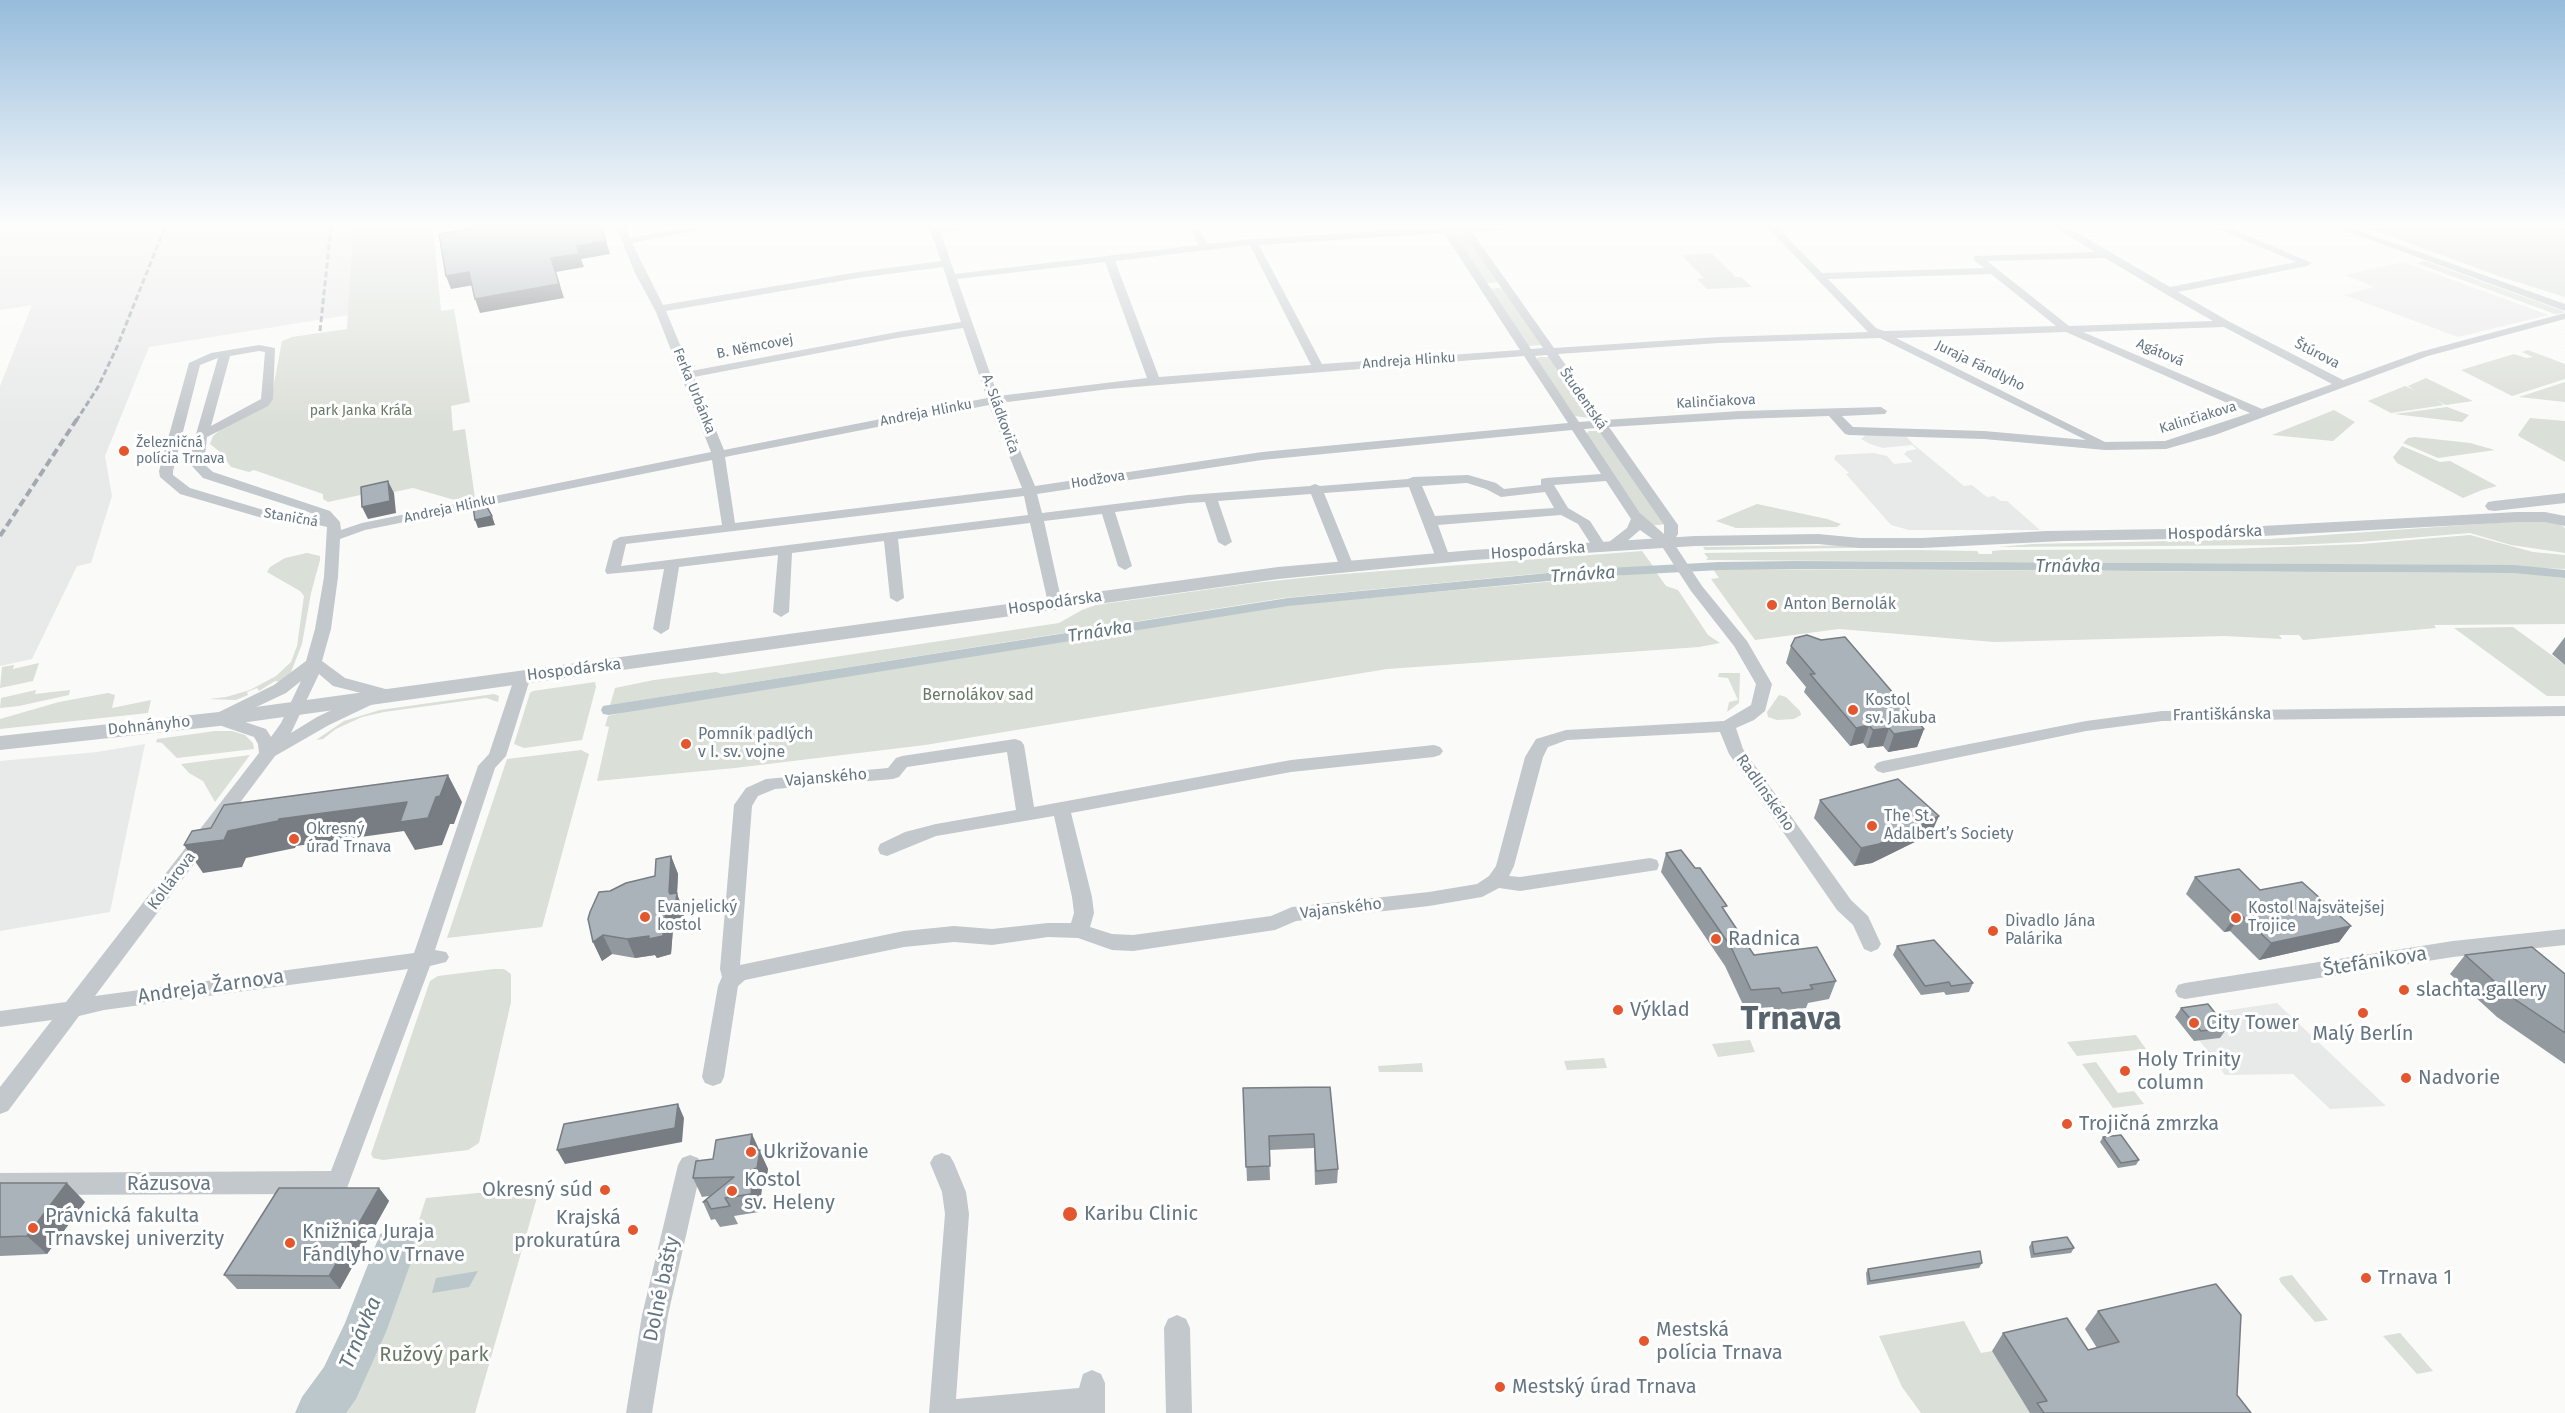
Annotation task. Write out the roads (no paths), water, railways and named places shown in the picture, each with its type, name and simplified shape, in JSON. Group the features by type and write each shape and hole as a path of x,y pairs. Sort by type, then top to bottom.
{"street":[{"name":"Ferka Urbánka","path":"651,293 660,309 720,454 729,528"},
{"path":"660,309 754,293"},
{"name":"A. Sládkoviča","path":"958,293 994,400 1030,491 1055,603"},
{"path":"1122,293 1154,381"},
{"path":"1279,293 1318,367"},
{"name":"Študentská","path":"1489,293 1637,520 1671,550"},
{"name":"Študentská","path":"1510,293 1671,525 1671,550"},
{"name":"Juraja Fándlyho","path":"1835,293 1872,330 2105,446"},
{"name":"Agátová","path":"2021,293 2065,328 2262,414"},
{"name":"Štúrova","path":"2171,293 2342,384"},
{"path":"2522,293 2565,308"},
{"name":"Kalinčiakova","path":"1832,412 1849,431 1984,435 2105,446 2150,447 2174,443 2262,414 2424,354 2565,316"},
{"name":"B. Němcovej","path":"687,375 897,335 969,324"},
{"name":"Andreja Hlinku","path":"333,537 347,531 994,400 1154,381 1529,352 1879,333 2226,324"},
{"name":"Staničná","path":"202,435 258,408 267,399 272,350 259,348 225,354 202,359 193,367 166,471 167,477 185,491 276,519 308,519 321,522 333,537"},
{"name":"Staničná","path":"225,354 197,449 197,465 201,471 325,514 333,522 333,537"},
{"name":"Kalinčiakova","path":"1576,425 1881,411"},
{"name":"Hodžova","path":"672,563 612,571 620,541 1030,491 1262,456 1576,425"},
{"path":"1563,511 1546,482 1610,477"},
{"path":"661,628 672,563 1107,508 1315,488 1413,482 1468,479 1491,486 1501,493 1512,515"},
{"path":"1413,482 1443,558"},
{"path":"1315,488 1347,567"},
{"path":"1501,493 1549,488"},
{"path":"1210,497 1226,542"},
{"name":"Hospodárska","path":"2372,524 2393,519 2565,498"},
{"name":"Hospodárska","path":"2517,517 2555,509 2565,504"},
{"path":"1107,508 1125,567"},
{"path":"1430,521 1563,511 1583,521 1606,546 1633,530 1637,520"},
{"name":"Hospodárska","path":"297,708 383,694 1216,580 1443,558 1606,546 1671,550 1818,539 1860,543 1925,543 2226,533 2517,517 2545,517 2565,521"},
{"path":"891,536 897,598"},
{"name":"Kollárova","path":"0,1104 268,754 297,708 308,684 323,629 331,578 333,537"},
{"path":"781,612 785,550"},
{"path":"1496,881 1505,866 1534,757 1542,743 1566,735 1726,726 1755,712 1763,698 1764,684 1742,645 1687,576 1671,550"},
{"path":"219,718 280,689 314,663 339,682 383,694"},
{"path":"431,958 487,766 497,756 523,676"},
{"path":"219,718 260,733 267,744 268,754 323,721 383,694"},
{"name":"Dohnányho","path":"0,742 297,708"},
{"name":"Františkánska","path":"1883,767 2086,726 2162,716 2565,711"},
{"name":"Radlinského","path":"1726,726 1735,750 1844,905 1861,921 1871,944"},
{"name":"Vajanského","path":"713,1077 728,986 732,977 730,969 743,805 748,795 772,783 893,773 902,762 1015,745 1026,815"},
{"path":"887,849 912,837 936,830 1291,765 1434,751"},
{"path":"1061,808 1082,897 1084,913 1079,931"},
{"name":"Vajanského","path":"732,977 786,963 904,939 954,934 992,937 1048,930 1079,931 1112,942 1133,944 1275,923 1292,914 1460,894 1482,890 1496,881 1520,884 1650,865"},
{"name":"Štefánikova","path":"2185,991 2453,949 2565,937"},
{"name":"Andreja Žarnova","path":"0,1019 74,1010 104,1002 431,958"},
{"name":"Rázusova","path":"0,1184 320,1183 339,1181 431,958"},
{"path":"942,1163 954,1192 957,1214 942,1413"},
{"name":"Dolné bašty","path":"639,1413 655,1315 690,1165"},
{"path":"1177,1328 1179,1413"},
{"path":"952,1413 1092,1399"}],"waterway":[{"name":"Trnávka","path":"609,710 1288,602 1590,573 1720,566 1796,565 2514,569 2565,574"},
{"name":"Trnávka","path":"318,1413 340,1383 364,1332 395,1248"}],"railway":[{"path":"76,421 98,387 139,293"},
{"path":"320,331 324,293"},
{"path":"0,536 77,419"}],"place":[{"name":"Železničná polícia Trnava","path":"124,451"},
{"name":"Anton Bernolák","path":"1772,605"},
{"name":"Kostol sv. Jakuba","path":"1853,710"},
{"name":"Pomník padlých v I. sv. vojne","path":"686,744"},
{"name":"The St. Adalbert’s Society","path":"1872,826"},
{"name":"Okresný úrad Trnava","path":"294,839"},
{"name":"Evanjelický kostol","path":"645,917"},
{"name":"Kostol Najsvätejšej Trojice","path":"2236,918"},
{"name":"Divadlo Jána Palárika","path":"1993,931"},
{"name":"Radnica","path":"1716,939"},
{"name":"slachta.gallery","path":"2404,990"},
{"name":"Výklad","path":"1618,1010"},
{"name":"Malý Berlín","path":"2363,1013"},
{"name":"City Tower","path":"2194,1023"},
{"name":"Holy Trinity column","path":"2125,1071"},
{"name":"Nadvorie","path":"2406,1078"},
{"name":"Trojičná zmrzka","path":"2067,1124"},
{"name":"Ukrižovanie","path":"751,1152"},
{"name":"Okresný súd","path":"605,1190"},
{"name":"Kostol sv. Heleny","path":"732,1191"},
{"name":"Karibu Clinic","path":"1070,1214"},
{"name":"Právnická fakulta Trnavskej univerzity","path":"33,1228"},
{"name":"Krajská prokuratúra","path":"633,1230"},
{"name":"Knižnica Juraja Fándlyho v Trnave","path":"290,1243"},
{"name":"Trnava 1","path":"2366,1278"},
{"name":"Mestská polícia Trnava","path":"1644,1341"},
{"name":"Mestský úrad Trnava","path":"1500,1387"}],"district":[{"name":"Trnava","path":"1791,1020"}],"park label":[{"name":"park Janka Kráľa","path":"361,411"},
{"name":"Bernolákov sad","path":"978,696"},
{"name":"Ružový park","path":"434,1355"}]}
